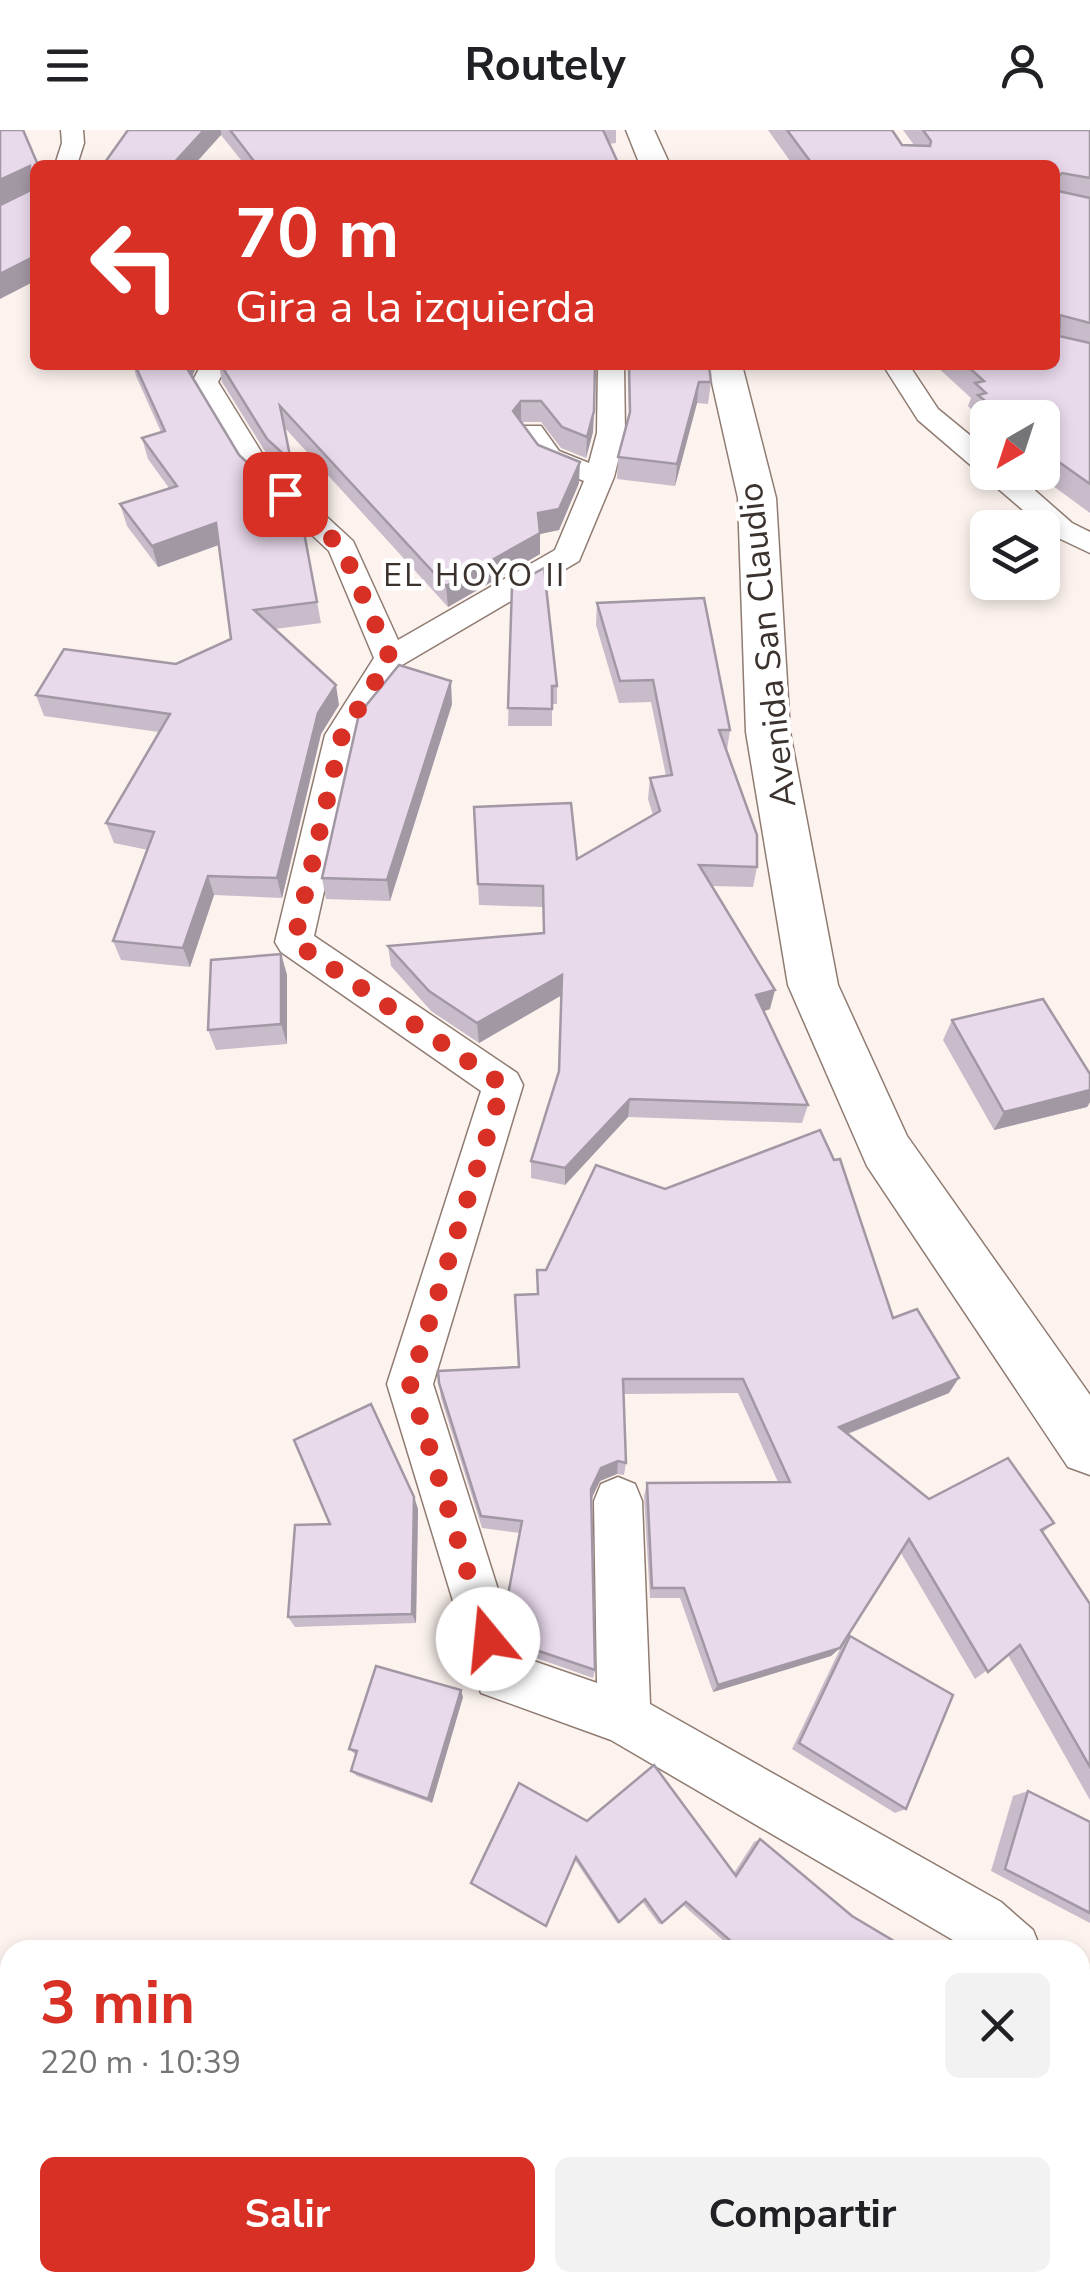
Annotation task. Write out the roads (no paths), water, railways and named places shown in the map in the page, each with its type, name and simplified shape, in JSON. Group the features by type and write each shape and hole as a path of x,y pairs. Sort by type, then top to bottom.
{"street":[{"path":"68,160 74,144 72,130"},
{"path":"640,130 653,160"},
{"path":"211,370 205,382 257,468 342,548 390,658"},
{"path":"611,370 612,433 600,478 568,554 390,658 342,735 294,942 503,1085 410,1384 499,1675 624,1718 981,1922 1002,1940"},
{"name":"Avenida San Claudio","path":"727,370 757,498 768,732 814,985 886,1150 1090,1446"},
{"path":"899,370 928,414 970,450"},
{"path":"531,432 549,457 600,478"},
{"path":"1016,490 1062,530 1090,544"},
{"path":"618,1501 624,1718"}],"district":[{"name":"EL HOYO II","path":"475,575"}]}
